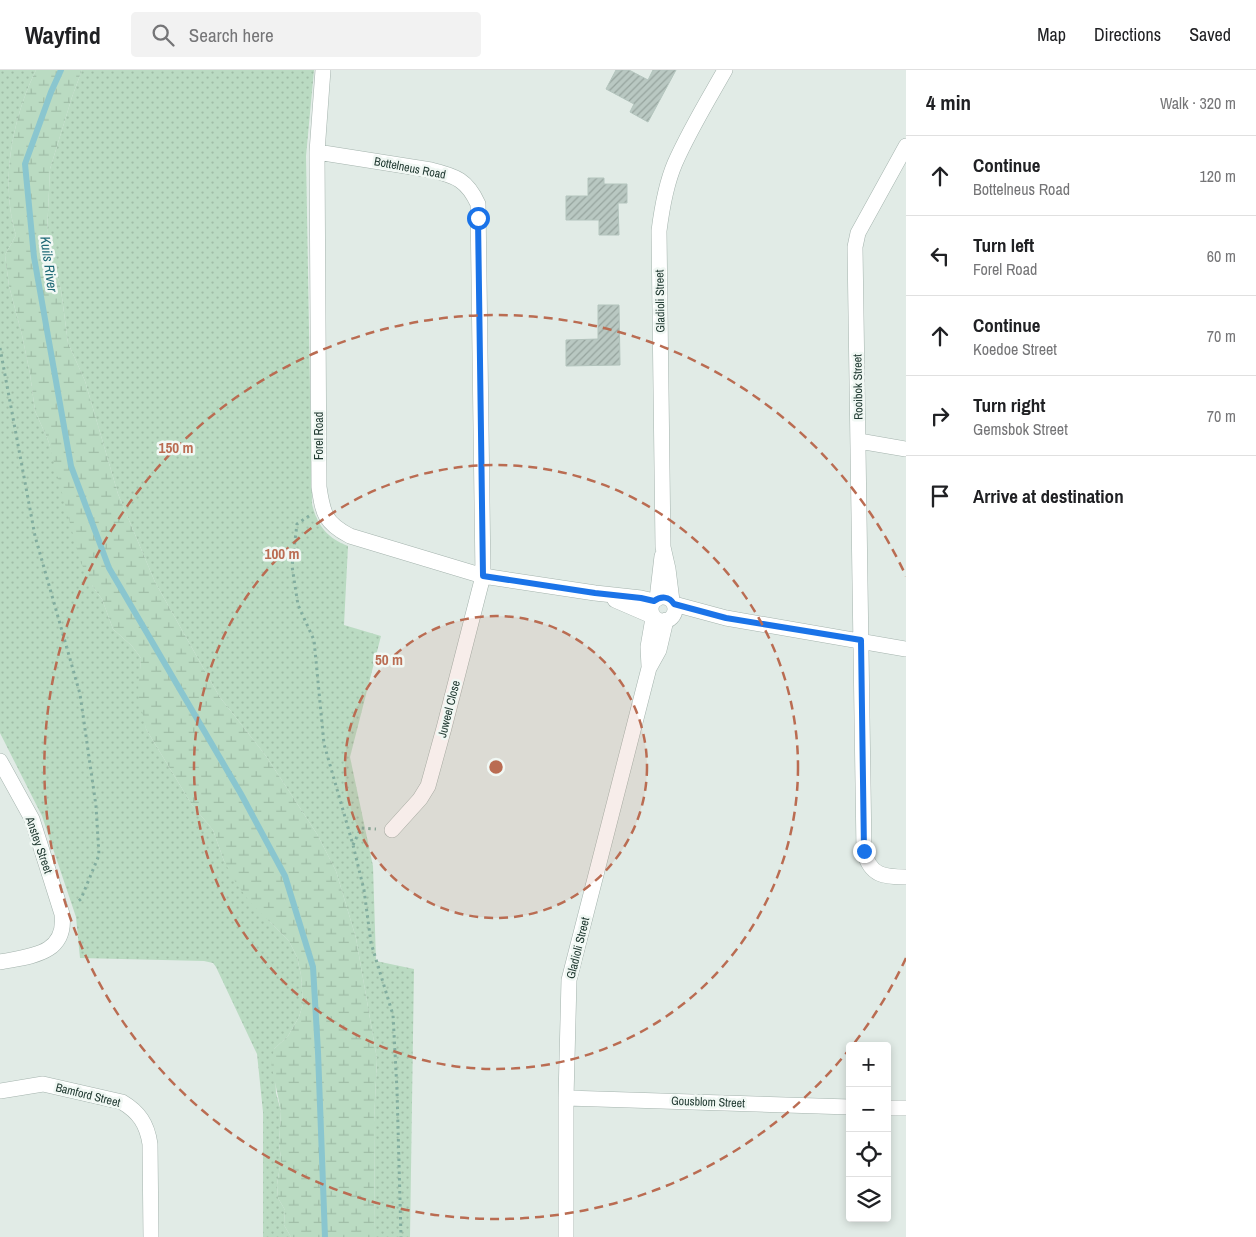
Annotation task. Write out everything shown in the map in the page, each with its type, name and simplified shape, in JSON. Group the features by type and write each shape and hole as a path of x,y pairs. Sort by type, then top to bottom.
{"street":[{"name":"Forel Road","path":"323,70 317,152 319,487 323,510 328,520 336,529 350,536 483,576 641,598 662,609 861,640 906,649"},
{"name":"Gladioli Street","path":"566,1237 566,1098 569,980 649,668 648,647 662,609 668,569 663,547 660,231 662,206 668,182 682,147 725,70"},
{"name":"Rooibok Street","path":"906,146 856,239 855,254 864,851 866,860 877,872 884,876 906,878"},
{"name":"Bottelneus Road","path":"317,152 448,174 468,186 478,204 483,576"},
{"path":"859,441 906,449"},
{"name":"Juweel Close","path":"392,830 420,799 428,786 483,576"},
{"name":"Anstey Street","path":"0,761 32,820 62,914 63,924 61,934 52,947 45,951 0,962"},
{"name":"Bamford Street","path":"0,1091 43,1084 122,1102 131,1107 145,1123 150,1144 151,1237"},
{"name":"Gousblom Street","path":"566,1098 846,1106"},
{"path":"891,1108 906,1108"}],"path":[{"path":"0,348 35,536 80,694 96,806 99,855 81,899 62,914"},
{"path":"323,510 297,524 292,566 298,605 314,640 324,744 364,890 371,944 393,1015 401,1237"},
{"path":"353,845 361,828 392,830"}],"green space":[{"path":"0,70 36,70 20,109 11,151 9,194 11,215 16,235 5,255 9,286 30,374 35,411 48,440 93,587 102,599 113,629 132,646 141,658 140,673 146,729 192,805 213,830 224,861 271,923 289,941 297,957 301,975 303,1004 299,1017 288,1036 274,1049 276,1093 281,1111 279,1143 281,1159 277,1185 278,1198 285,1210 284,1225 291,1237 263,1237 263,1112 257,1054 216,967 213,963 204,961 80,958 76,917 42,816 0,733"},
{"path":"36,70 82,70 50,169 47,234 61,290 68,343 85,381 118,494 155,582 219,696 266,756 317,834 336,871 356,938 377,1059 374,1122 375,1237 291,1237 284,1225 285,1210 278,1198 277,1185 281,1159 279,1143 281,1111 271,1063 274,1049 288,1036 299,1017 303,1004 301,975 297,957 289,941 249,901 236,883 224,861 213,830 192,805 146,729 138,693 141,658 132,646 113,629 102,599 93,587 80,561 48,440 35,411 30,374 9,286 5,255 16,235 11,215 9,194 11,151 20,109"},
{"path":"82,70 314,70 306,156 312,504 324,530 334,539 348,546 344,625 381,636 350,757 373,866 376,961 414,969 410,1237 375,1237 374,1122 377,1059 356,938 336,871 317,834 266,756 219,696 155,582 118,494 85,381 68,343 61,290 47,234 50,169"}],"building":[{"path":"616,70 629,70 648,80 653,70 676,70 648,122 630,112 634,104 606,89"},
{"path":"588,178 604,178 604,184 627,184 627,203 618,203 619,235 599,235 599,220 566,220 566,196 588,196"},
{"path":"598,305 619,305 620,365 566,366 566,340 598,339"}],"waterway":[{"name":"Kuils River","path":"61,70 25,164 34,257 71,466 109,568 241,794 285,876 313,967 325,1237"}],"route":[{"path":"478,218 483,576 654,601 662,597 669,598 674,604 726,618 861,640 864,851"}]}
